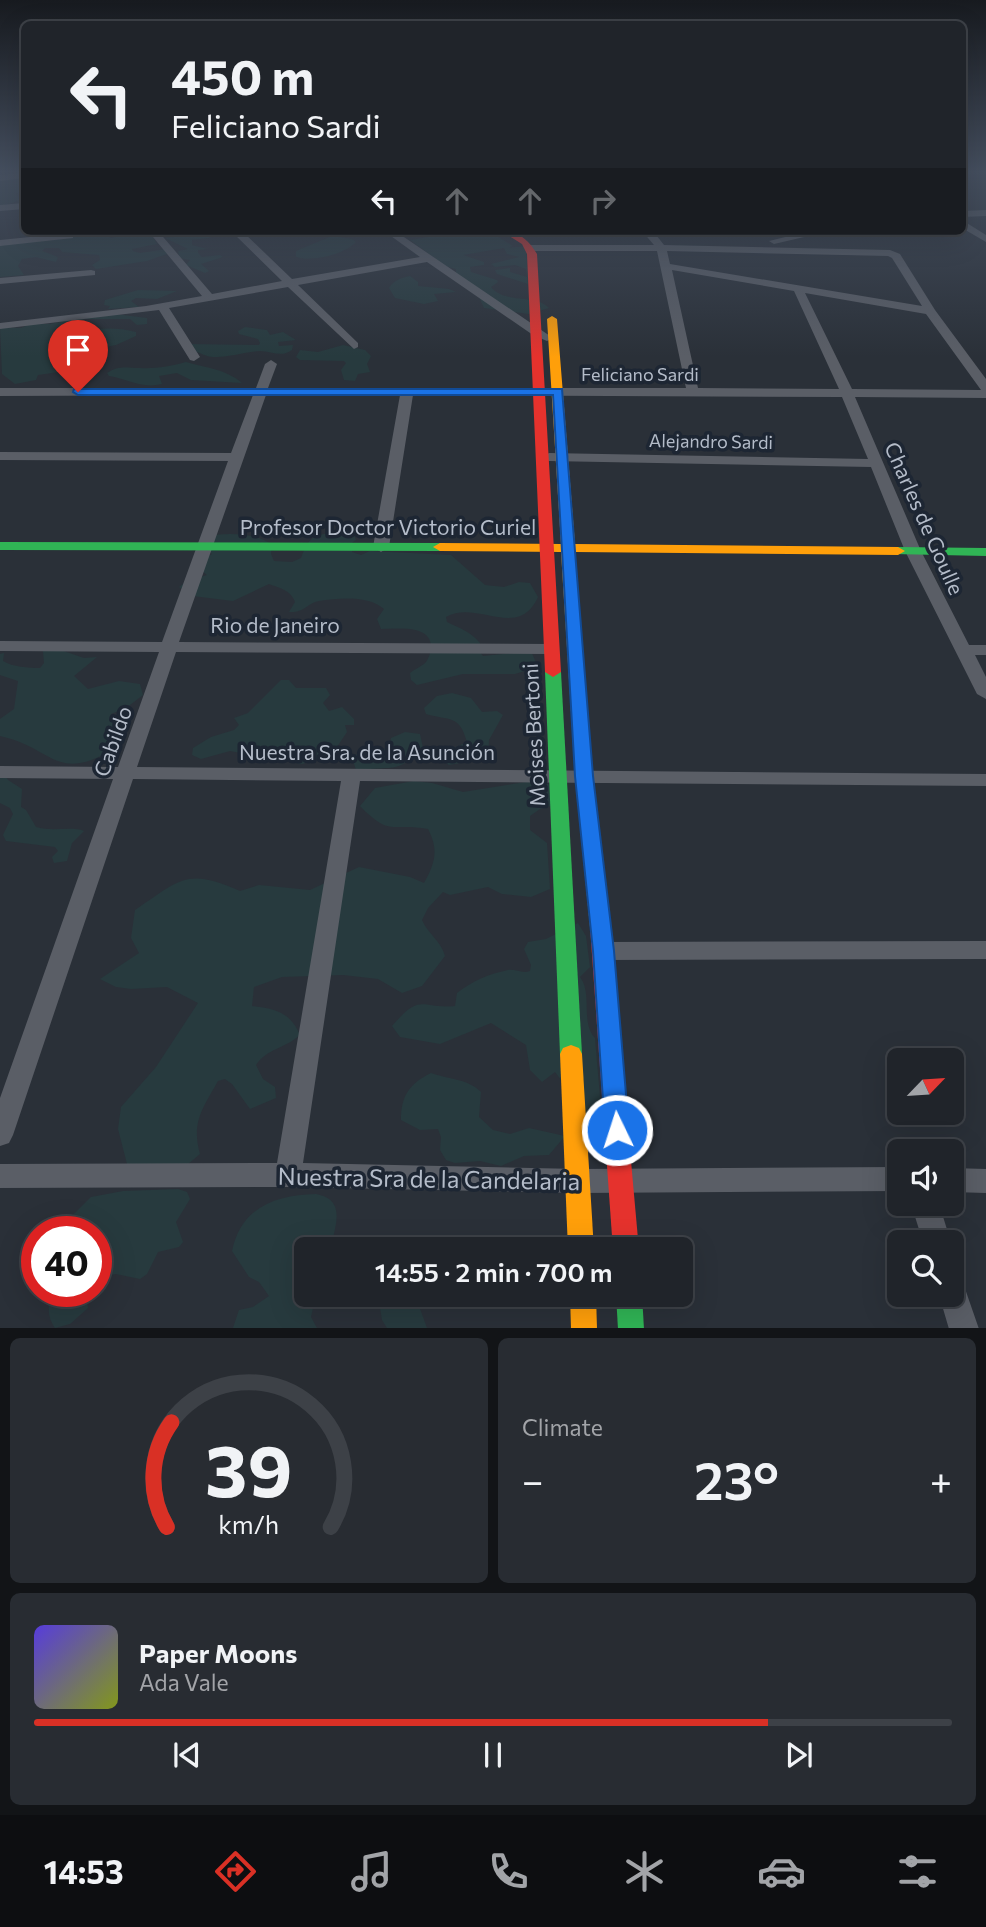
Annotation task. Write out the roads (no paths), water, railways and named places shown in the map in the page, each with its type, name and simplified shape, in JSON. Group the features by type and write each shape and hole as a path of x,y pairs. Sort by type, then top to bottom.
{"street":[{"path":"156,235 208,296"},
{"path":"240,235 354,345"},
{"path":"395,235 537,333 554,340"},
{"path":"512,235 546,252 570,543 584,776 603,951 625,1237"},
{"path":"525,235 536,248"},
{"path":"651,235 662,248 693,392"},
{"path":"740,248 805,235"},
{"path":"0,243 70,236"},
{"path":"536,248 740,248 890,253 896,256 930,311 986,388"},
{"name":"Moises Bertoni","path":"536,248 550,649 581,1237"},
{"path":"0,326 162,306 429,258"},
{"path":"666,265 930,311"},
{"path":"0,281 91,273"},
{"name":"Charles de Goulle","path":"798,289 878,463 911,546 986,694"},
{"path":"162,306 194,357"},
{"name":"Cabildo","path":"0,1135 124,772 271,364"},
{"name":"Feliciano Sardi","path":"0,392 558,391 986,394"},
{"path":"381,543 407,393"},
{"path":"0,456 238,457"},
{"name":"Alejandro Sardi","path":"543,457 878,463"},
{"name":"Profesor Doctor Victorio Curiel","path":"0,536 206,542 911,546 986,542"},
{"name":"Profesor Doctor Victorio Curiel","path":"0,546 206,542"},
{"name":"Profesor Doctor Victorio Curiel","path":"911,546 986,552"},
{"name":"Rio de Janeiro","path":"0,646 550,649"},
{"path":"964,650 986,650"},
{"name":"Nuestra Sra. de la Asunción","path":"0,772 986,780"},
{"path":"288,1174 352,773"},
{"path":"603,951 986,950"},
{"name":"Nuestra Sra de la Candelaria","path":"0,1177 288,1174 579,1181 887,1179"},
{"path":"964,1180 986,1181"},
{"path":"583,1307 584,1328"},
{"path":"630,1307 631,1328"},
{"path":"957,1307 964,1328"}]}
